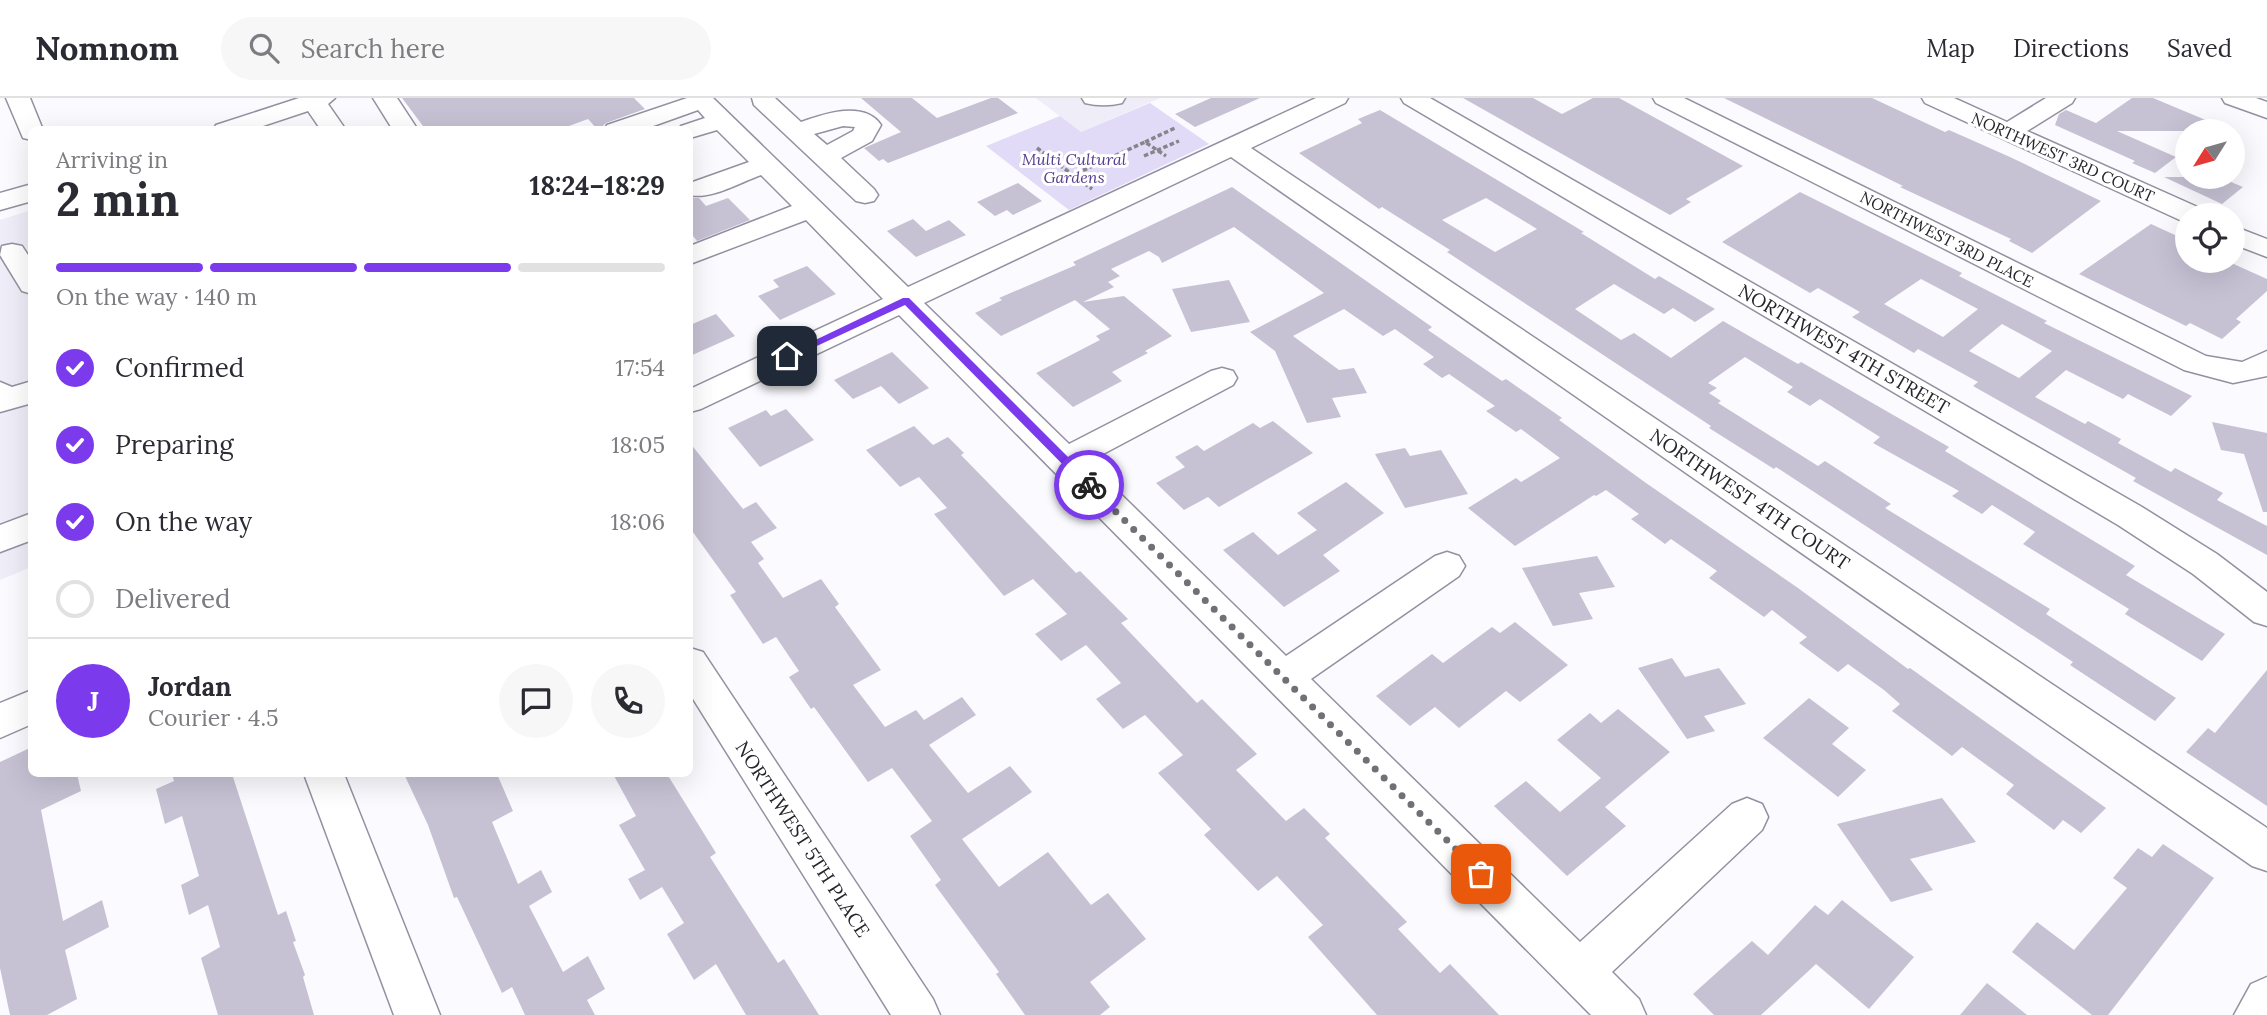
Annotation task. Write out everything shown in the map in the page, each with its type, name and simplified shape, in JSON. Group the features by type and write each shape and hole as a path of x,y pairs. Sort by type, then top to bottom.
{"street":[{"path":"0,101 12,98"},
{"path":"18,98 29,126"},
{"path":"387,98 404,126"},
{"path":"1094,98 1113,98"},
{"path":"693,400 1336,98"},
{"name":"NORTHWEST 4TH STREET","path":"1413,98 2130,516 2205,564 2267,612"},
{"name":"NORTHWEST 3RD PLACE","path":"1665,98 2195,363 2231,374 2257,370 2267,361"},
{"name":"NORTHWEST 3RD COURT","path":"1934,98 2175,207"},
{"path":"2008,132 2063,98"},
{"path":"2234,98 2267,111"},
{"path":"237,126 318,99 325,126"},
{"path":"637,126 766,99 865,195"},
{"path":"706,113 764,161 906,300 1623,1015"},
{"path":"698,189 809,143"},
{"name":"NORTHWEST 4TH COURT","path":"1233,147 2267,852"},
{"path":"0,202 28,193"},
{"path":"693,255 812,208"},
{"path":"2245,239 2267,249"},
{"path":"4,247 28,280"},
{"path":"1065,460 1222,378"},
{"path":"0,393 3,402 28,393"},
{"path":"0,538 28,528"},
{"path":"1283,678 1447,566"},
{"name":"NORTHWEST 5TH PLACE","path":"693,668 917,1015"},
{"path":"0,720 28,708"},
{"path":"325,777 416,1015"},
{"path":"1580,972 1747,817"},
{"path":"2257,1015 2267,1000"}],"path":[{"path":"1073,175 1175,128"},
{"path":"1144,156 1179,141"},
{"path":"1145,142 1169,158"},
{"path":"1037,148 1099,194"}],"shaded area":[{"path":"1036,98 1160,98 1081,132"},
{"path":"28,211 28,568 0,580 0,220"}],"green space":[{"name":"Multi Cultural Gardens","path":"1150,103 1209,144 1069,210 986,146 1060,116 1081,132"}],"building":[{"path":"402,98 634,98 645,109 603,126 594,126 588,119 569,126 423,126"},
{"path":"861,98 912,98 937,118 991,98 998,98 1018,113 888,163 883,159 879,161 864,148 901,132"},
{"path":"1211,98 1260,98 1195,127 1175,114"},
{"path":"1463,98 1533,98 1562,114 1593,98 1619,98 1743,166 1686,199 1691,202 1670,215"},
{"path":"1724,98 1872,98 1945,132 1949,130 2010,157 2101,201 2032,253 2009,241 2011,239 1900,187 1903,186"},
{"path":"2132,98 2153,98 2203,119 2175,119 2175,131 2117,131 2175,157 2155,173 2132,163 2135,161 2055,125 2059,114 2066,110 2096,123"},
{"path":"1380,110 1584,232 1581,233 1655,279 1659,276 1715,309 1695,322 1673,308 1664,314 1614,284 1575,309 1621,340 1634,333 1671,358 1723,321 1798,364 1801,362 1949,447 1945,451 2135,566 2126,575 2225,634 2202,661 2125,614 2129,609 2023,544 2035,532 1992,505 1982,514 1952,496 1959,491 1873,443 1880,437 1820,399 1810,406 1787,392 1793,387 1745,357 1708,383 1717,388 1709,393 1721,401 1718,403 1818,466 1825,461 1891,504 1885,508 2050,609 2046,614 2176,698 2155,721 2070,665 2073,662 1776,467 1774,469 1709,428 1711,426 1447,252 1450,250 1382,207 1379,209 1299,153 1362,123 1358,119","holes":["1486,198 1537,229 1495,252 1442,220"]},
{"path":"1018,183 1042,201 1013,215 1007,210 995,216 977,202"},
{"path":"1232,187 1432,327 1428,330 1562,418 1559,420 1646,483 2106,808 2081,833 2063,820 2054,830 2006,794 2014,785 1962,747 1952,756 1892,711 1900,704 1884,690 1848,664 1838,672 1799,643 1807,637 1772,610 1764,617 1709,578 1717,571 1671,539 1665,544 1631,519 1639,514 1606,490 1515,546 1468,508 1516,478 1521,482 1560,458 1521,429 1516,432 1486,411 1495,406 1449,374 1442,378 1423,364 1434,357 1395,329 1383,336 1344,309 1293,336 1339,370 1354,368 1367,393 1332,398 1341,417 1307,423 1275,351 1250,332 1324,293 1234,227 1162,263 1159,257 1149,251 1111,269 1120,276 1108,282 1114,287 1083,302 1124,296 1172,336 1145,351 1148,353 1112,372 1122,381 1073,407 1036,373 1100,340 1096,336 1110,329 1075,300 1001,336 975,313 1002,300 999,298 1076,265 1073,262"},
{"path":"2190,189 2241,189 2220,203"},
{"path":"1800,192 1962,273 1959,276 2047,321 2044,323 2192,396 2171,416 2128,394 2123,399 2066,370 2035,397 2085,424 2088,421 2121,439 2118,443 2171,472 2175,468 2223,493 2217,500 2267,526 2267,555 2133,481 2136,478 1973,386 1978,382 1918,349 1914,353 1852,317 1860,312 1818,288 1810,293 1722,242","holes":["1921,279 1978,309 1943,337 1884,304","2002,324 2052,351 2019,378 1969,351"]},
{"path":"693,198 699,198 706,206 728,198 750,220 697,241 693,236"},
{"path":"913,219 926,231 949,220 966,235 916,257 887,231"},
{"path":"2151,224 2175,235 2175,273 2245,273 2245,269 2267,279 2267,291 2236,319 2241,322 2222,339 2190,323 2186,326 2079,274"},
{"path":"807,266 836,294 780,320 758,296 779,287 773,280"},
{"path":"1229,280 1250,322 1191,332 1172,289"},
{"path":"716,314 735,336 693,355 693,324"},
{"path":"892,352 929,388 899,404 881,386 853,399 834,380"},
{"path":"786,409 814,440 760,467 728,428 766,410 771,416"},
{"path":"1273,421 1313,453 1219,507 1208,497 1184,510 1156,483 1185,467 1175,457 1197,445 1204,451 1253,423 1260,428"},
{"path":"2212,422 2267,433 2267,512 2263,512 2244,454 2221,450"},
{"path":"914,426 933,445 948,437 964,453 961,455 1076,573 1080,571 1128,619 1121,623 1197,703 1202,699 1257,754 1236,770 1286,821 1304,808 1330,834 1325,838 1407,922 1398,929 1440,973 1450,964 1499,1015 1377,1015 1308,937 1323,925 1277,876 1258,891 1204,835 1211,829 1158,773 1183,755 1145,715 1123,729 1096,699 1121,683 1086,645 1061,661 1035,634 1067,614 1033,579 1004,596 934,514 947,508 919,477 900,487 866,450"},
{"path":"693,447 743,509 756,502 777,528 751,542 764,559 758,563 783,598 821,579 839,604 835,607 881,670 853,685 885,727 916,710 924,720 962,697 976,715 929,745 968,793 1010,766 1032,792 962,839 999,887 1048,852 1091,905 1108,893 1146,939 1090,982 1110,1007 1100,1015 1025,1015 996,974 999,972 935,885 941,880 910,836 932,821 892,768 868,782 789,677 799,671 776,637 763,644 730,595 736,592 693,532"},
{"path":"1405,448 1410,456 1441,450 1468,494 1405,508 1375,454"},
{"path":"1346,482 1384,513 1323,555 1340,571 1284,607 1223,550 1253,532 1278,555 1317,530 1297,513"},
{"path":"1597,556 1615,587 1579,593 1593,619 1553,626 1522,568"},
{"path":"1515,622 1568,665 1520,702 1506,691 1459,728 1435,707 1410,726 1376,696 1432,654 1443,663 1492,627 1500,633"},
{"path":"1672,658 1685,677 1719,668 1746,704 1704,716 1715,731 1687,739 1638,668"},
{"path":"2267,670 2267,806 2186,752 2208,728 2215,733"},
{"path":"1809,698 1849,728 1832,744 1866,770 1838,797 1763,738"},
{"path":"1618,709 1670,752 1605,807 1626,826 1567,876 1494,806 1526,781 1560,812 1601,778 1557,740 1590,713 1601,723"},
{"path":"28,749 28,777 78,777 81,791 41,810 63,921 102,900 109,927 65,950 77,999 47,1015 10,1015 0,968 0,762"},
{"path":"173,777 233,777 278,915 286,911 314,1015 218,1015 201,958 220,947 208,905 189,915 181,885 199,876 182,816 165,824 156,789 174,781"},
{"path":"405,777 498,777 513,811 492,822 518,884 541,870 552,892 529,906 563,972 588,956 605,989 587,1000 595,1015 525,1015 512,987 502,993 457,897 454,898 428,825"},
{"path":"615,777 669,777 716,853 710,857 778,963 784,959 819,1015 746,1015 716,964 694,980 667,934 684,923 662,887 640,900 628,879 645,870 619,825 636,816"},
{"path":"1942,798 1976,842 1910,859 1933,890 1891,902 1837,824"},
{"path":"2163,844 2214,878 2108,1015 2092,1015 2012,952 2037,922 2074,950 2127,888 2113,878 2138,848 2152,857"},
{"path":"1842,900 1914,957 1869,1009 1816,964 1761,1015 1714,1015 1693,994 1752,941 1768,955 1815,905 1828,915"},
{"path":"1987,983 2027,1015 1960,1015"}],"way so far":[{"path":"1089,485 1481,874"}],"route":[{"path":"787,356 906,300 1089,485"}]}
